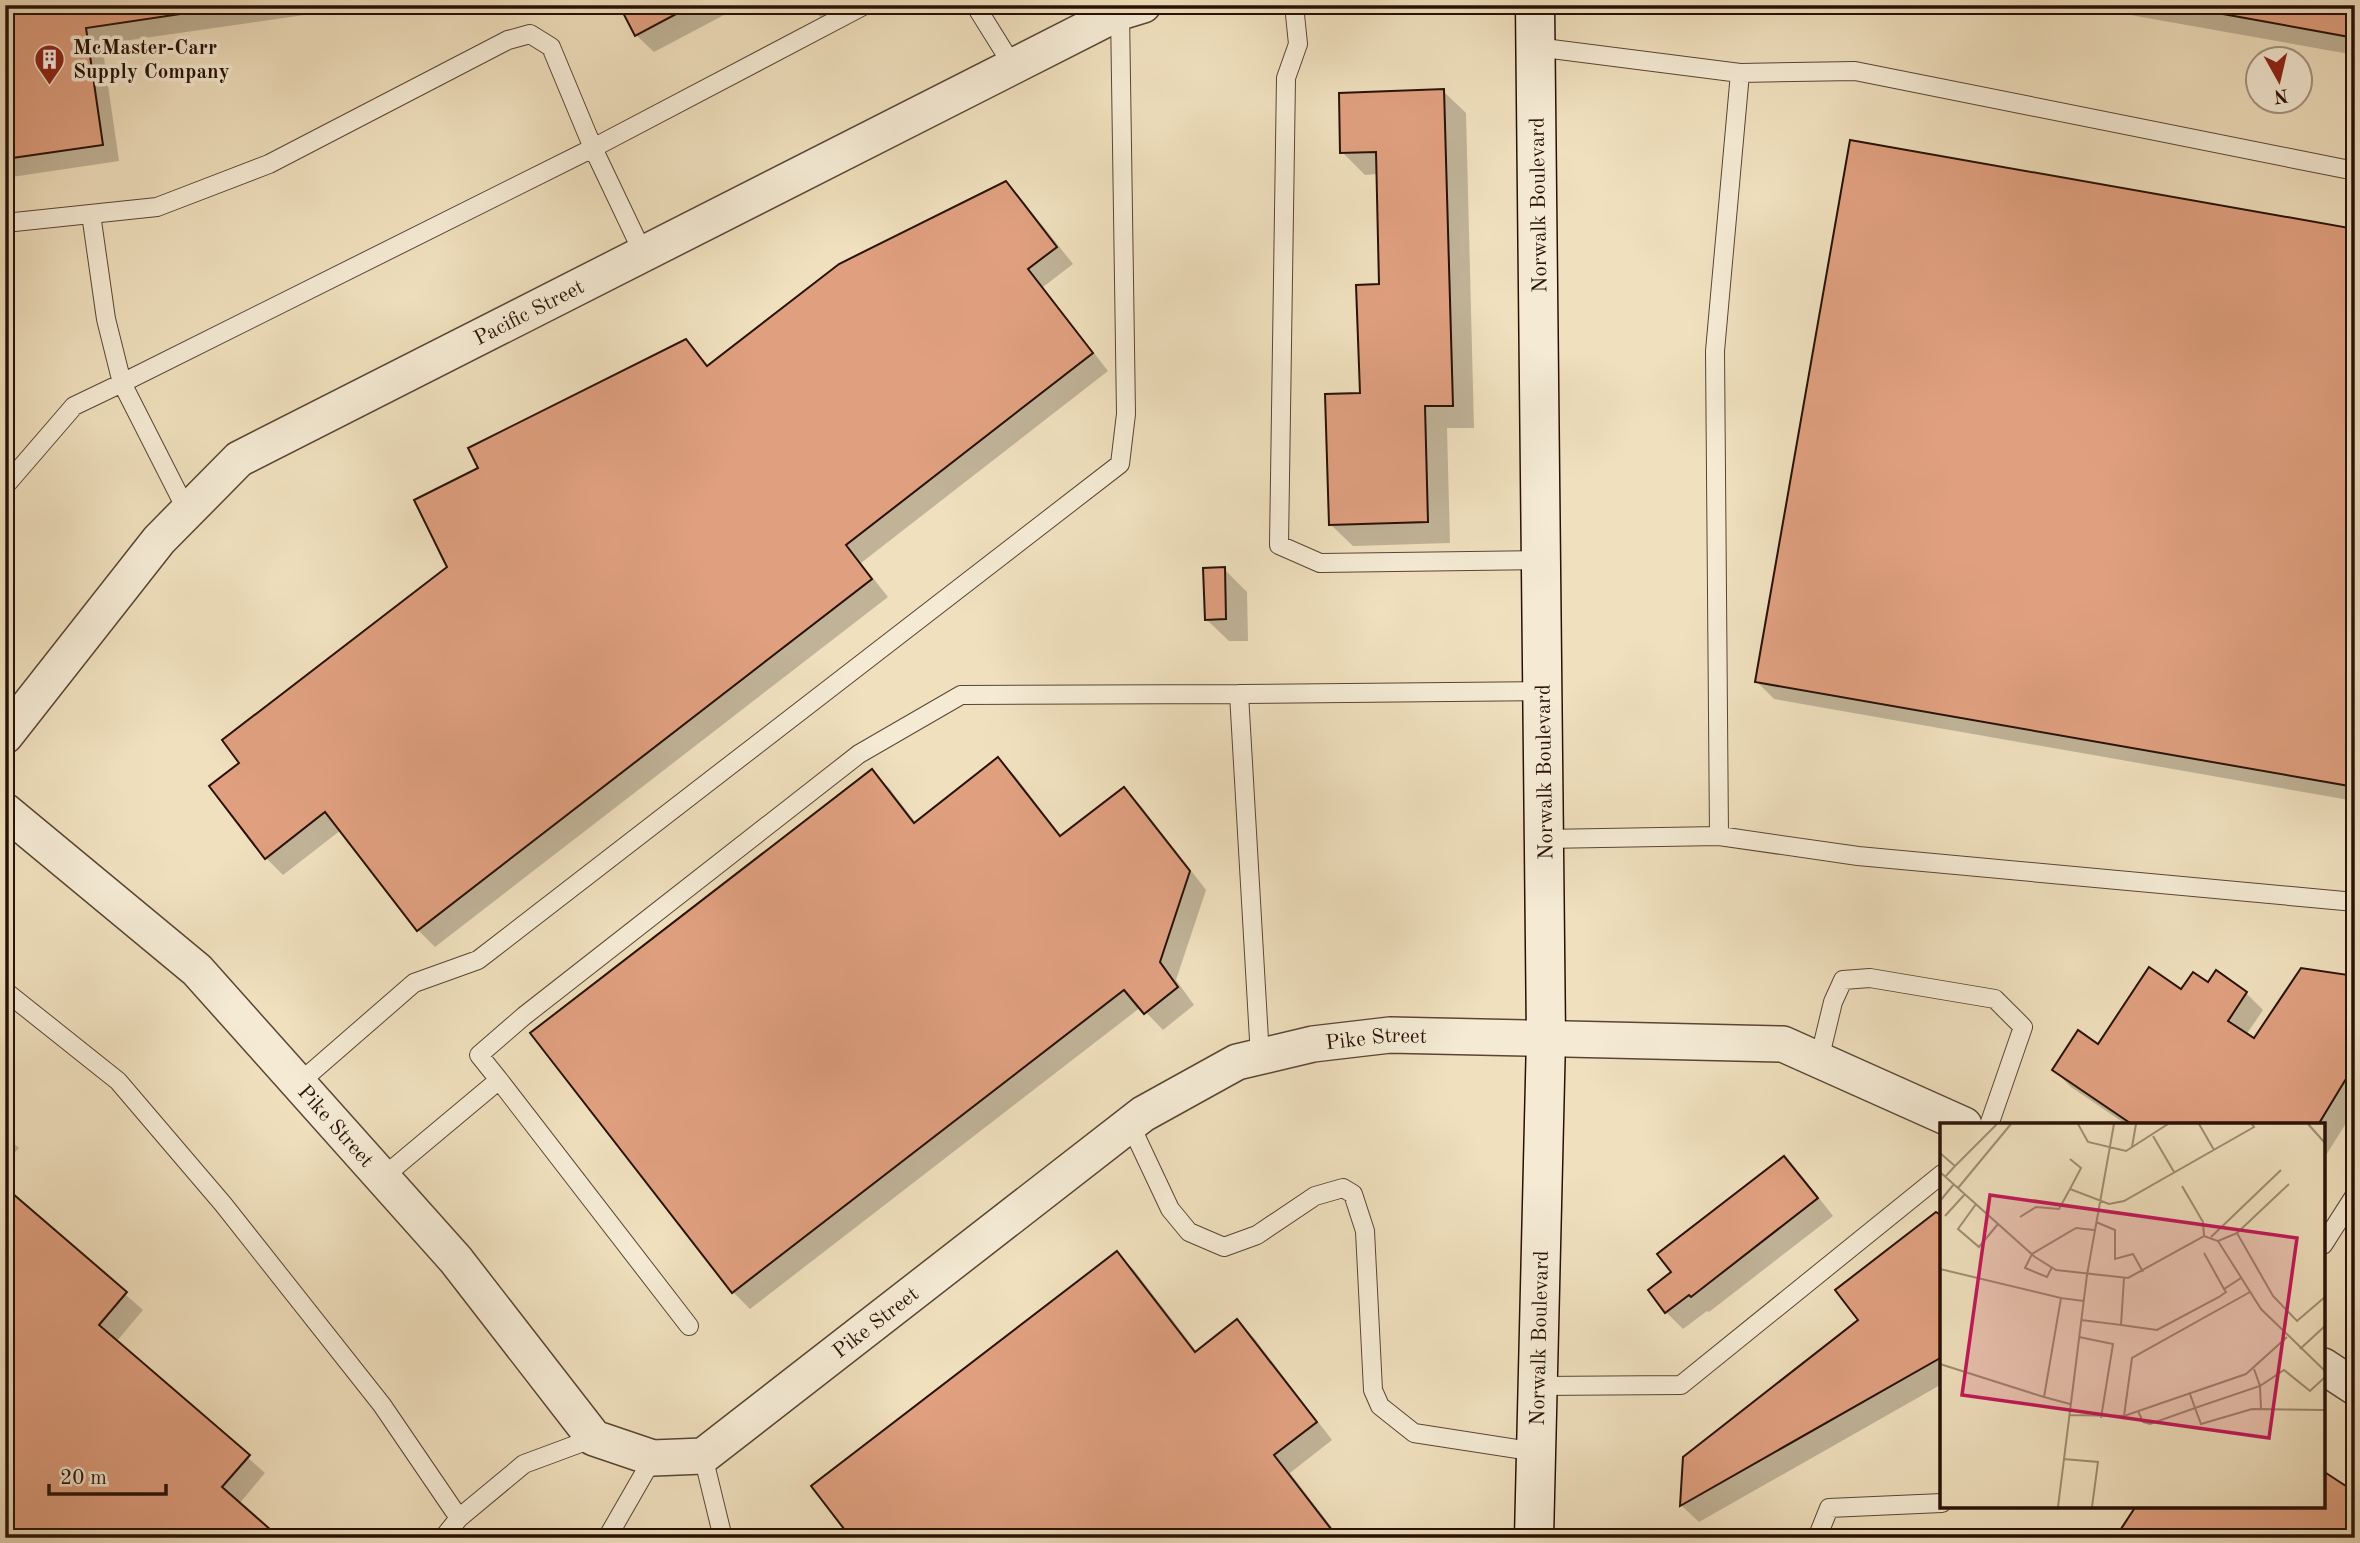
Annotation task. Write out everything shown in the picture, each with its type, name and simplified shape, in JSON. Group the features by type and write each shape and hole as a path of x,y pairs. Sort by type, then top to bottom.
{"main road":[{"name":"Norwalk Boulevard","path":"1534,1538 1546,1038 1535,5"}],"street":[{"name":"Pacific Street","path":"5,736 159,540 239,459 1131,8"},
{"name":"Pike Street","path":"5,811 197,970 456,1260 594,1438"},
{"name":"Pike Street","path":"703,1457 1143,1114 1237,1062 1313,1044 1390,1035 1783,1044 1960,1123"},
{"path":"2325,1367 2355,1387"},
{"path":"594,1438 653,1458 703,1457"}],"lane":[{"path":"5,486 74,406 593,148 864,5"},
{"path":"975,5 1013,66"},
{"path":"1294,5 1298,44 1286,78 1279,545 1320,563 1542,560"},
{"path":"299,1083 414,983 478,960 1120,464 1126,414 1131,8"},
{"path":"5,223 157,207 269,164 508,40 530,34 551,47 593,148 643,253"},
{"path":"1536,47 1740,73 1855,71 2355,171"},
{"path":"1719,836 1714,351 1740,73"},
{"path":"91,214 106,319 122,383 187,511"},
{"path":"689,1326 479,1055 524,1016 859,754 961,695 1543,691"},
{"path":"1239,694 1260,1057"},
{"path":"1544,839 1719,836 1858,856 2355,902"},
{"path":"1819,1060 1833,1002 1843,980 1870,978 1995,999 2023,1027 1990,1123"},
{"path":"5,990 118,1081 223,1205 382,1405 459,1518"},
{"path":"383,1177 499,1080"},
{"path":"1130,1124 1170,1209 1189,1232 1224,1247 1257,1235 1315,1196 1343,1188 1353,1194 1365,1231 1373,1390 1380,1406 1414,1433 1536,1452"},
{"path":"1537,1387 1681,1385 1940,1176"},
{"path":"2325,1242 2355,1195"},
{"path":"443,1538 459,1518 524,1464 594,1438"},
{"path":"703,1457 723,1538"},
{"path":"607,1538 653,1458"},
{"path":"1818,1538 1829,1508 1940,1503"}],"building":[{"name":"McMaster-Carr Supply Company","path":"5,5 241,5 86,28 103,145 5,159"},
{"path":"619,5 693,5 635,36"},
{"path":"2173,5 2355,5 2355,38"},
{"path":"1444,89 1453,406 1425,406 1428,522 1329,525 1325,394 1360,393 1356,285 1379,284 1376,152 1340,153 1339,93"},
{"path":"1850,140 2355,229 2355,787 1755,682"},
{"path":"1006,181 1057,247 1028,269 1093,353 846,545 872,579 417,931 325,812 265,859 209,786 239,763 222,740 447,567 414,500 478,468 468,448 686,339 707,366 839,264"},
{"path":"1225,567 1226,619 1205,620 1203,568"},
{"path":"998,757 1060,836 1124,787 1190,871 1160,962 1178,987 1144,1014 1124,990 732,1293 530,1033 872,769 914,823"},
{"path":"2149,967 2181,989 2193,972 2208,982 2216,970 2247,992 2228,1021 2254,1038 2301,968 2355,976 2355,1064 2319,1123 2130,1123 2052,1070 2078,1030 2098,1044"},
{"path":"1784,1156 1818,1198 1691,1297 1689,1295 1665,1313 1648,1290 1671,1272 1657,1254"},
{"path":"5,1187 127,1292 99,1325 250,1455 222,1487 280,1538 5,1538"},
{"path":"1936,1212 1940,1215 1940,1358 1680,1506 1683,1457 1858,1320 1835,1290"},
{"path":"1117,1251 1195,1352 1237,1319 1317,1422 1274,1455 1338,1538 851,1538 811,1486"},
{"path":"2325,1472 2355,1492 2355,1538 2115,1538 2135,1508 2325,1508"}],"place":[{"name":"McMaster-Carr Supply Company","path":"50,86"}]}
